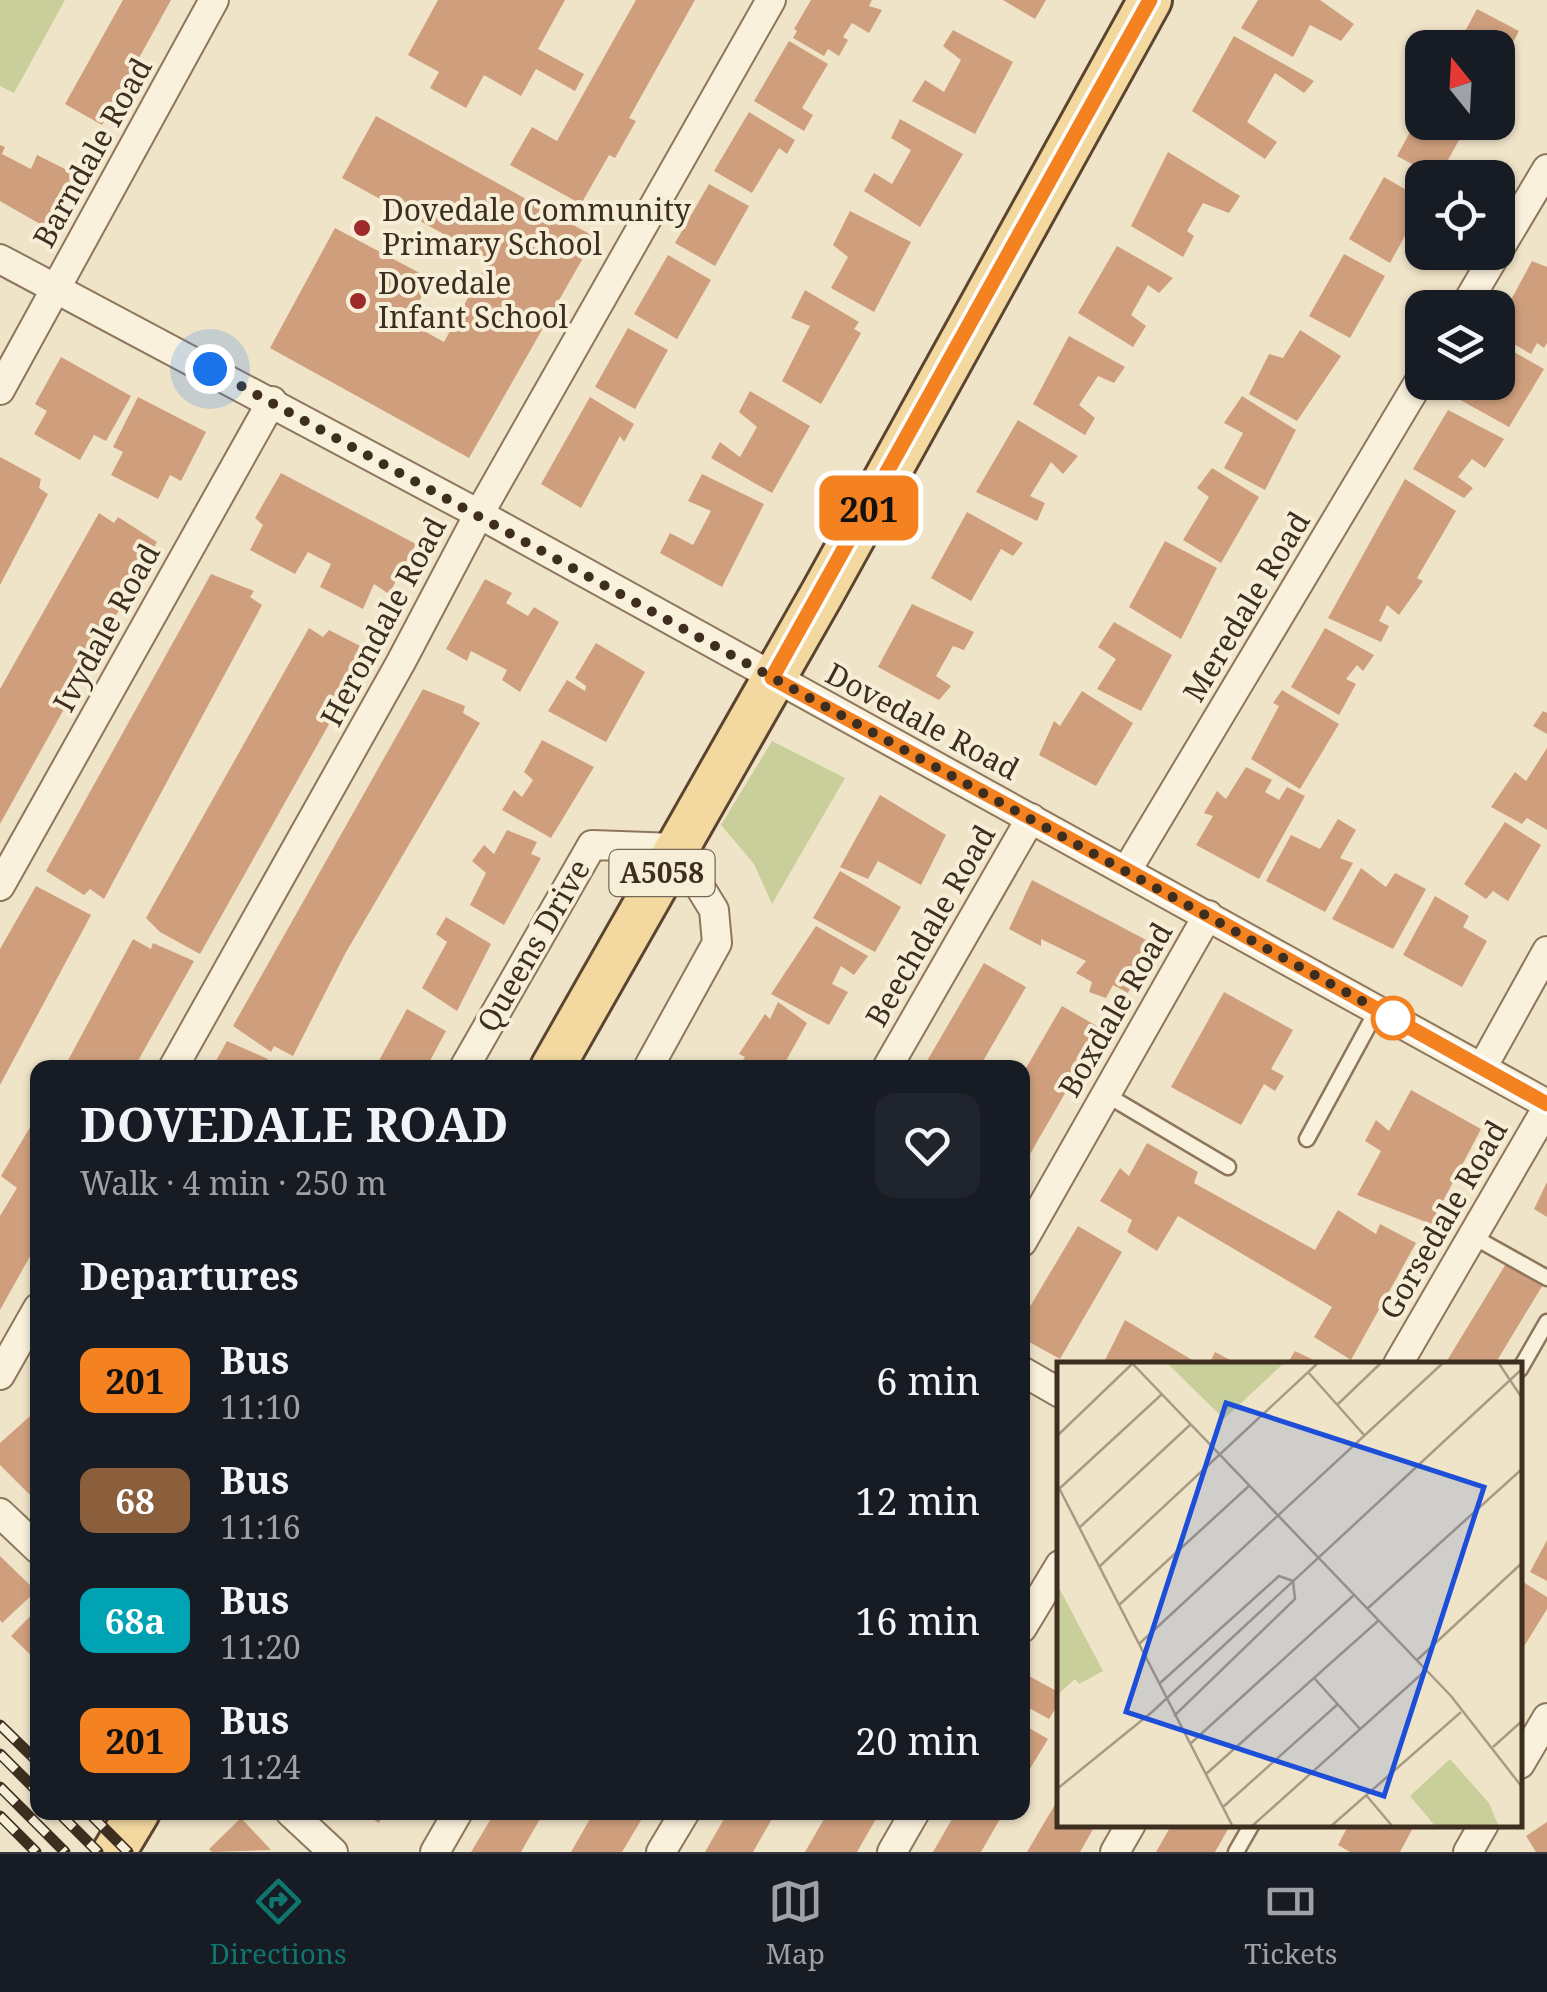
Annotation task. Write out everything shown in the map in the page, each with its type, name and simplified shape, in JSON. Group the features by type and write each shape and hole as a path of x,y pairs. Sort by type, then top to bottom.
{"main road":[{"name":"A5058","path":"557,1060 1150,0"},
{"path":"114,1852 133,1820"}],"street":[{"name":"Barndale Road","path":"0,390 214,0"},
{"name":"Herondale Road","path":"177,1060 391,680 479,514 771,0"},
{"path":"1515,222 1547,169"},
{"name":"Dovedale Road","path":"0,259 479,514 1547,1106"},
{"name":"Meredale Road","path":"1127,870 1408,400"},
{"name":"Ivydale Road","path":"0,886 272,401"},
{"name":"Beechdale Road","path":"892,1060 1031,818"},
{"name":"Queens Drive","path":"469,1060 592,845 676,848"},
{"path":"652,1060 717,943 714,910 676,848"},
{"name":"Boxdale Road","path":"1030,1228 1208,915"},
{"path":"1482,1068 1547,951"},
{"name":"Gorsedale Road","path":"1399,1362 1547,1106"},
{"path":"0,1375 30,1322"},
{"path":"1030,1376 1057,1391"},
{"path":"0,1513 30,1541"},
{"path":"1030,1615 1057,1569"},
{"path":"1522,1761 1547,1718"},
{"path":"299,1820 333,1852"},
{"path":"436,1852 454,1820"},
{"path":"661,1852 680,1820"},
{"path":"892,1852 911,1820"},
{"path":"1115,1852 1129,1827"},
{"path":"1468,1852 1482,1827"}],"lane":[{"path":"1307,1139 1377,1010"},
{"path":"1105,1094 1228,1167"},
{"path":"1472,1236 1547,1278"},
{"path":"1522,1366 1547,1322"},
{"path":"1236,1852 1250,1827"}],"green space":[{"path":"0,0 65,0 14,93 0,86"},
{"path":"772,741 845,778 772,904 754,864 721,825"}],"building":[{"path":"123,0 171,0 102,125 65,104"},
{"path":"438,0 565,0 538,49 584,74 575,91 536,69 521,96 484,75 466,108 430,88 439,72 408,55"},
{"path":"636,0 695,0 629,118 636,121 615,158 609,155 581,204 510,165 532,127 557,141"},
{"path":"811,0 872,0 869,6 882,10 869,33 852,23 843,37 848,40 839,56 828,49 824,56 793,38"},
{"path":"1003,0 1046,0 1035,19"},
{"path":"1258,0 1320,0 1354,24 1341,41 1310,25 1293,57 1241,28"},
{"path":"1477,9 1519,31 1515,39 1515,30 1466,30"},
{"path":"953,30 1013,62 975,134 912,101 925,80 944,92 961,60 943,46"},
{"path":"1234,36 1314,81 1304,93 1275,73 1247,122 1277,142 1265,159 1192,111"},
{"path":"789,41 828,64 802,108 813,115 804,131 754,101"},
{"path":"749,112 795,140 787,154 779,148 752,193 714,171"},
{"name":"Dovedale Infant School","path":"376,116 595,237 469,458 270,348 335,228 431,279 408,322 444,342 489,259 342,178"},
{"path":"900,119 963,154 920,227 864,191 874,173 892,184 911,150 891,138"},
{"path":"1406,140 1459,140 1448,160 1405,160 1397,156"},
{"path":"0,145 5,147 2,154 31,169 37,155 75,174 47,228 0,201"},
{"path":"1168,152 1240,196 1229,213 1203,203 1187,231 1194,236 1183,257 1131,226"},
{"path":"1384,177 1405,189 1405,236 1390,263 1349,239"},
{"path":"709,184 749,206 715,266 675,243"},
{"path":"850,211 911,242 874,312 831,288 848,257 833,245"},
{"path":"1117,246 1173,278 1159,293 1148,285 1131,315 1146,326 1133,347 1078,313"},
{"path":"1344,254 1385,276 1350,338 1309,316"},
{"path":"668,255 711,280 677,339 634,314"},
{"path":"1532,261 1547,267 1547,343 1544,348 1537,343 1531,354 1515,345 1515,292"},
{"path":"805,290 859,322 854,329 861,333 821,404 782,381 810,326 791,318"},
{"path":"628,328 668,350 635,409 595,387"},
{"path":"1300,330 1341,356 1297,421 1249,394 1269,354 1283,358"},
{"path":"1069,336 1125,367 1114,383 1098,376 1079,405 1095,418 1085,435 1033,404"},
{"path":"1515,353 1544,369 1509,427 1460,400 1515,400"},
{"path":"61,357 131,396 106,441 94,435 80,460 34,434 47,411 35,404"},
{"path":"750,391 810,426 772,493 711,458 720,442 740,457 757,427 739,412"},
{"path":"1242,396 1296,430 1265,490 1224,468 1243,433 1224,423"},
{"path":"138,397 206,432 181,481 170,475 158,499 111,475 123,452 113,447"},
{"path":"590,397 634,424 624,442 620,436 581,508 541,484"},
{"path":"1448,410 1504,439 1485,468 1472,459 1458,477 1473,488 1464,498 1413,469"},
{"path":"1018,420 1078,456 1063,474 1051,462 1030,496 1045,503 1037,521 976,492"},
{"path":"0,457 41,479 39,488 48,494 0,585"},
{"path":"1212,468 1259,497 1221,563 1183,540 1209,497 1197,488"},
{"path":"281,473 416,544 389,594 374,584 363,609 320,587 331,564 308,552 295,574 250,550 263,525 255,518"},
{"path":"702,474 764,504 722,587 660,553 670,533 693,545 711,511 688,501"},
{"path":"1405,479 1456,511 1417,578 1423,581 1399,615 1387,605 1379,621 1389,626 1381,642 1328,618"},
{"path":"967,512 1023,543 1013,556 1001,549 971,601 931,578"},
{"path":"99,513 114,523 118,517 157,542 0,824 0,689"},
{"path":"1165,541 1217,568 1181,639 1129,607"},
{"path":"211,574 254,591 250,597 262,605 104,899 90,889 84,895 46,871"},
{"path":"485,579 512,593 506,603 528,616 534,607 559,622 520,692 502,680 507,670 471,651 467,661 446,649"},
{"path":"912,604 974,632 964,650 953,646 936,676 951,686 939,700 878,667"},
{"path":"1114,622 1172,655 1141,711 1097,689 1116,659 1098,647"},
{"path":"309,628 323,637 329,630 370,651 200,954 160,932 146,918"},
{"path":"1325,628 1374,655 1363,671 1357,665 1346,679 1356,684 1339,715 1291,687"},
{"path":"596,643 645,672 606,742 548,711 567,680 585,691 586,686 575,678"},
{"path":"423,689 465,706 463,713 480,723 345,954 293,1056 274,1046 271,1052 233,1026"},
{"path":"1282,690 1339,724 1300,789 1251,759 1279,706 1273,703"},
{"path":"1082,691 1133,723 1096,786 1039,755 1054,721 1060,726"},
{"path":"1543,711 1547,713 1547,734 1533,726"},
{"path":"542,740 594,767 551,838 502,810 514,790 522,797 533,780 524,772"},
{"path":"1547,748 1547,830 1527,818 1522,824 1491,807 1515,772 1526,781"},
{"path":"1246,767 1272,780 1265,792 1279,800 1287,787 1305,796 1259,879 1196,845 1213,816 1204,813 1217,791 1226,799"},
{"path":"880,795 946,835 921,885 878,861 868,879 840,867"},
{"path":"1338,819 1356,830 1340,858 1353,863 1325,912 1266,881 1291,835 1320,849"},
{"path":"1505,822 1541,845 1508,901 1493,891 1486,899 1464,884"},
{"path":"507,830 537,842 531,854 541,858 504,925 470,905 486,873 472,861 484,845 494,854"},
{"path":"1361,868 1386,887 1395,873 1426,889 1393,949 1332,919"},
{"path":"840,871 901,907 875,952 813,918"},
{"path":"1032,880 1152,943 1128,993 1113,985 1106,998 1089,992 1092,982 1076,973 1086,961 1041,939 1041,946 1009,929"},
{"path":"36,886 91,915 0,1085 0,949"},
{"path":"1435,896 1469,916 1463,927 1487,941 1462,987 1403,955"},
{"path":"446,917 491,944 457,1011 422,988 447,942 436,934"},
{"path":"816,926 868,956 854,975 841,966 832,984 848,992 829,1025 771,994"},
{"path":"133,939 151,949 153,943 194,961 138,1060 68,1060"},
{"path":"984,963 1026,987 984,1060 928,1060"},
{"path":"1224,992 1293,1030 1271,1069 1284,1076 1275,1091 1264,1084 1241,1125 1171,1087"},
{"path":"778,1002 807,1023 786,1060 743,1060 745,1057 739,1054 765,1014 770,1019"},
{"path":"1062,1006 1102,1029 1030,1154 1030,1061"},
{"path":"407,1009 446,1031 430,1060 379,1060"},
{"path":"227,1041 268,1059 267,1060 216,1060"},
{"path":"1411,1090 1481,1129 1431,1224 1357,1195 1381,1151 1365,1141 1376,1120 1389,1131"},
{"path":"30,1127 30,1256 0,1310 0,1216 17,1188 1,1176"},
{"path":"1147,1143 1198,1172 1194,1183 1315,1250 1338,1210 1376,1234 1380,1224 1416,1243 1351,1360 1314,1337 1332,1307 1178,1216 1157,1251 1127,1232 1132,1220 1100,1201 1120,1168 1129,1176"},
{"path":"1547,1182 1547,1217 1534,1209"},
{"path":"1078,1226 1122,1252 1060,1359 1030,1342 1030,1307"},
{"path":"1507,1262 1544,1283 1496,1362 1446,1362"},
{"path":"1125,1320 1196,1362 1104,1362"},
{"path":"1295,1351 1318,1362 1288,1362"},
{"path":"1215,1352 1234,1362 1210,1362"},
{"path":"30,1416 30,1495 0,1465 0,1443"},
{"path":"1547,1540 1547,1581 1530,1572"},
{"path":"0,1556 30,1585 30,1597 2,1623"},
{"path":"1522,1581 1547,1597 1547,1609 1522,1650"},
{"path":"30,1616 30,1654 11,1636"},
{"path":"1030,1677 1057,1691 1057,1706 1049,1719 1030,1708"},
{"path":"1030,1729 1048,1739 1030,1769"},
{"path":"1057,1801 1057,1827 1094,1827 1080,1852 1027,1852"},
{"path":"243,1820 271,1850 212,1852 209,1849"},
{"path":"490,1820 539,1820 521,1852 471,1852"},
{"path":"589,1820 641,1820 622,1852 571,1852"},
{"path":"723,1820 771,1820 753,1852 705,1852"},
{"path":"823,1820 875,1820 857,1852 805,1852"},
{"path":"951,1820 999,1820 981,1852 933,1852"},
{"path":"1547,1822 1547,1852 1536,1852 1526,1836"},
{"path":"1170,1827 1229,1827 1215,1852 1156,1852"},
{"path":"1347,1827 1413,1827 1400,1852 1350,1852 1338,1845"}],"railway":[{"path":"0,1725 30,1754"},
{"path":"0,1754 30,1784"},
{"path":"0,1787 30,1817"},
{"path":"0,1816 36,1852"},
{"path":"33,1820 65,1852"},
{"path":"66,1820 98,1852"},
{"path":"96,1820 128,1852"}],"bus line":[{"name":"201","path":"1150,0 772,678 1547,1104"}],"place":[{"name":"Dovedale Community Primary School","path":"362,228"},
{"name":"Dovedale Infant School","path":"358,301"}],"route":[{"path":"210,369 1393,1018"}]}
